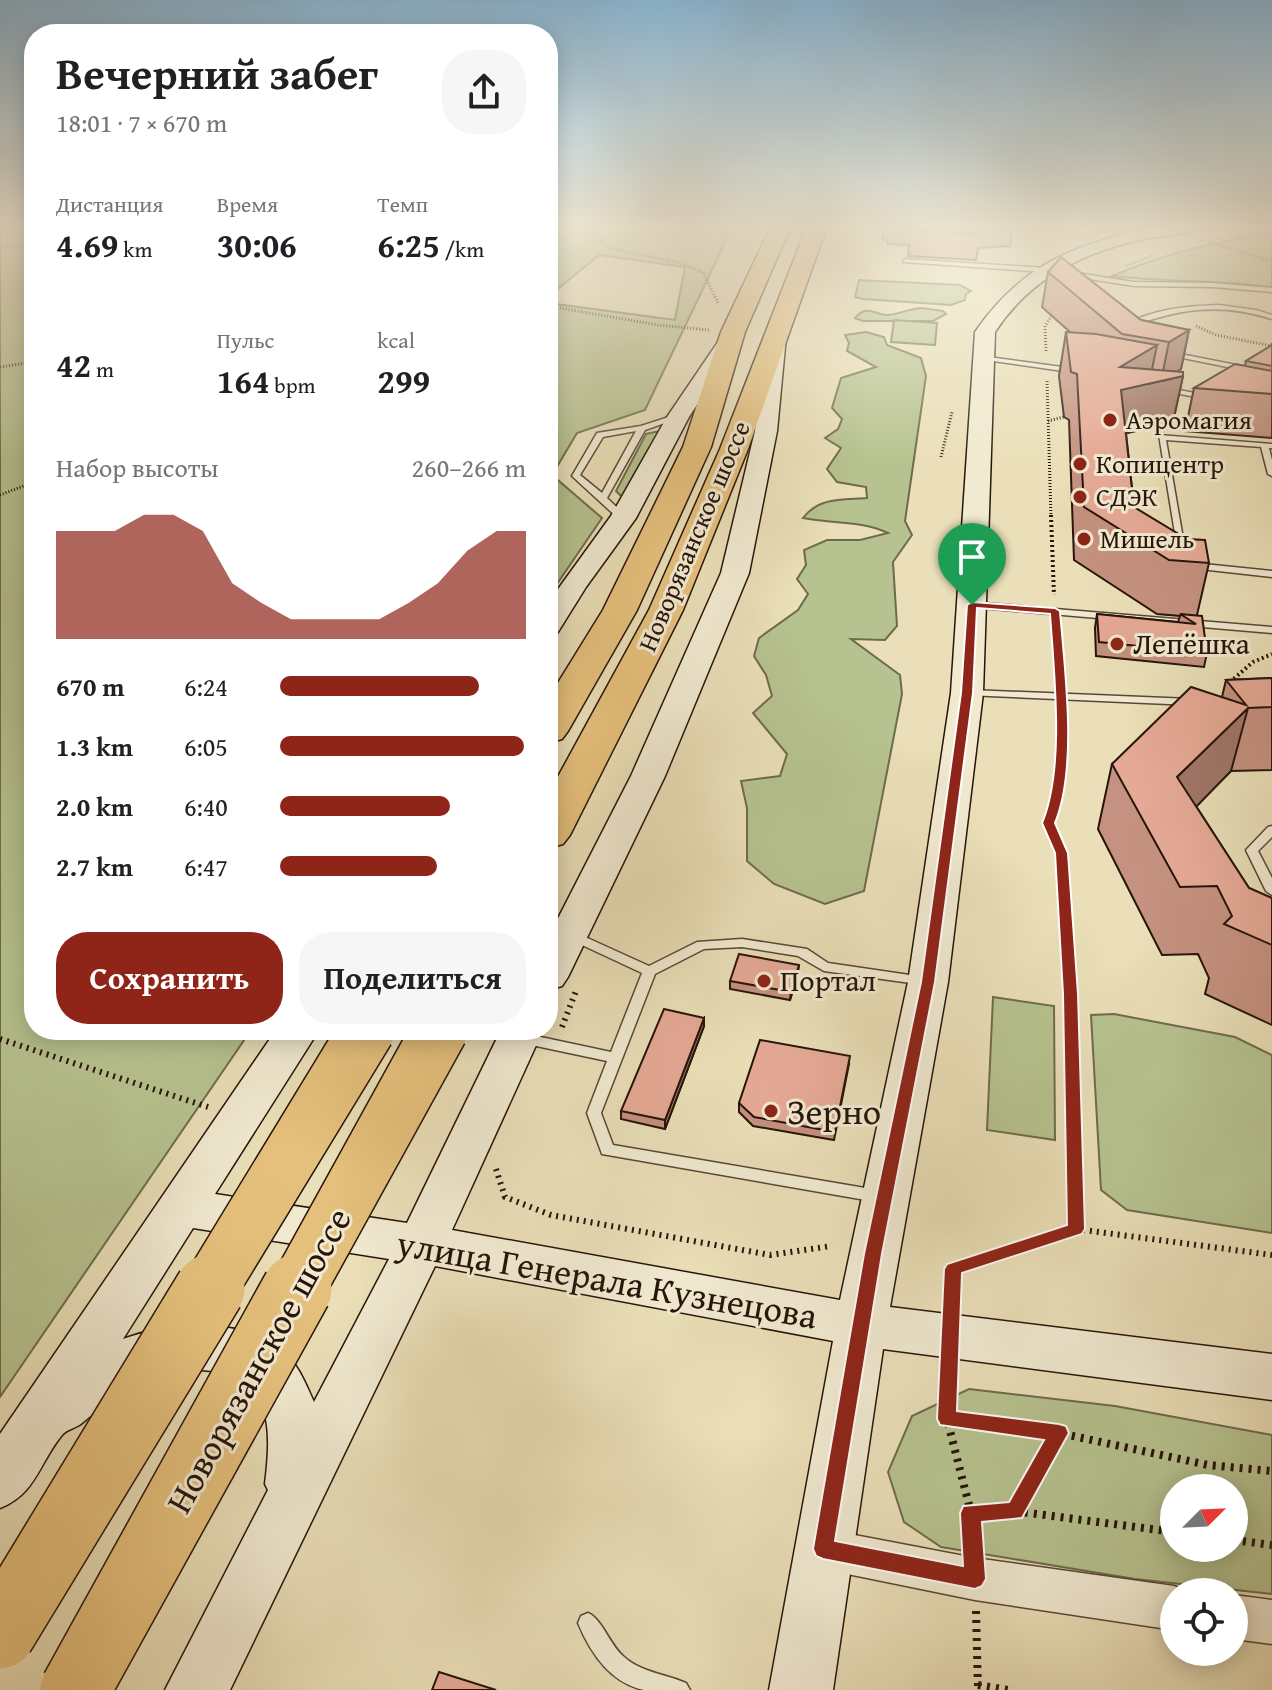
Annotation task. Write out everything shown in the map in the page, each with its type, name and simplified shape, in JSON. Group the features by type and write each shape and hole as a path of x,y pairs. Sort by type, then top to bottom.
{"highway":[{"name":"Новорязанское шоссе","path":"558,714 620,610 697,447 732,335 746,305"},
{"name":"Новорязанское шоссе","path":"558,816 666,610 734,449 788,305"},
{"path":"0,1634 361,1040"},
{"name":"Новорязанское шоссе","path":"75,1690 434,1040"}],"main road":[{"path":"801,1690 861,1325 928,982 967,693 981,358 985,332 992,318 1005,305"},
{"path":"558,610 623,518 678,417 732,335"},
{"path":"558,957 648,776 735,573 766,431 776,336"},
{"path":"13,1461 291,1040"},
{"path":"197,1690 421,1244 517,1040"},
{"name":"улица Генерала Кузнецова","path":"181,1208 421,1244 861,1325 1272,1377"},
{"path":"13,1461 80,1390 129,1359 171,1348 216,1348 259,1362 287,1397 298,1441 291,1502"}],"street":[{"path":"823,1549 975,1579 1160,1606"},
{"path":"1248,1619 1272,1622"}],"lane":[{"path":"1133,339 1125,327 1159,312 1227,307 1260,311 1272,317"},
{"path":"1154,351 1254,371 1243,378"},
{"path":"981,358 1046,364 1090,373"},
{"path":"1149,386 1213,398"},
{"path":"603,498 632,442 678,417"},
{"path":"623,518 576,476 585,461 598,449 600,435 632,442"},
{"path":"1272,474 1268,445 1162,437 1184,565 1272,574"},
{"path":"972,605 1272,630"},
{"path":"967,693 1164,703 1232,701"},
{"path":"1272,830 1252,850 1272,891"},
{"path":"570,933 649,971"},
{"path":"886,1197 607,1150 594,1113 649,971 702,945 742,943 802,952 824,967 928,982"},
{"path":"544,1040 616,1058"},
{"path":"588,1623 612,1664 637,1677 679,1690"}],"path":[{"path":"718,305 732,335"},
{"path":"1063,305 1053,313 1045,326 1061,696 1058,800 1048,823 1061,853 1070,994 1076,1229"},
{"path":"558,308 732,335"},
{"path":"1143,318 1197,327 1216,335 1272,346"},
{"path":"1233,336 1243,330"},
{"path":"0,367 24,363"},
{"path":"941,457 952,412"},
{"path":"0,495 24,486"},
{"path":"1232,701 1226,686 1253,662 1272,654"},
{"path":"0,1039 214,1109"},
{"path":"495,1167 505,1197 551,1215 770,1255 831,1246"},
{"path":"1008,1690 978,1688 971,1513 947,1419 953,1269 1076,1229 1272,1255"},
{"path":"947,1419 1059,1433 1208,1465 1272,1471"},
{"path":"1014,1511 1059,1433"},
{"path":"971,1513 1014,1511 1160,1530"},
{"path":"1248,1542 1272,1545"}],"green space":[{"path":"0,305 24,305 24,1040 244,1040 0,1397"},
{"path":"558,305 675,320 678,305 695,305 645,410 577,433 558,465"},
{"path":"921,308 946,314 933,321 863,321 855,318 866,311 889,315"},
{"path":"894,320 937,323 935,345 891,342"},
{"path":"866,332 884,337 887,345 921,358 926,376 905,521 912,535 893,562 897,626 885,640 851,639 900,675 902,694 864,891 825,904 774,884 747,861 747,808 741,781 780,776 787,754 753,713 772,696 766,675 754,656 759,638 798,610 808,594 797,579 806,565 804,550 827,540 860,540 888,533 857,524 803,518 824,503 867,498 866,487 837,482 827,469 841,448 825,438 838,429 842,419 832,408 841,378 876,367 847,351 849,343 845,335"},
{"path":"660,431 624,499 616,491 646,434"},
{"path":"558,480 602,518 558,582"},
{"path":"993,997 1054,1006 1055,1140 987,1130"},
{"path":"1114,1014 1235,1037 1272,1055 1272,1233 1127,1210 1101,1190 1091,1015"},
{"path":"969,1389 1115,1406 1272,1435 1272,1594 1248,1591 1248,1578 1160,1578 1160,1582 941,1547 904,1522 888,1472 912,1416"}],"building":[{"path":"1087,305 1122,305 1141,320 1189,330 1169,342 1122,334"},
{"path":"1066,332 1157,345 1120,367 1183,372 1183,376 1121,390 1134,507 1187,539 1205,540 1209,563 1169,560 1084,507 1077,374 1071,372"},
{"path":"1272,345 1272,366 1246,361"},
{"path":"1235,364 1272,371 1272,394 1194,388"},
{"path":"1097,614 1196,624 1180,614 1202,616 1207,653 1099,642"},
{"path":"1272,678 1272,707 1248,708 1177,777 1249,888 1272,898 1272,945 1224,924 1232,916 1217,886 1180,887 1112,764 1191,687 1246,705 1226,680"},
{"name":"Портал","path":"739,954 799,965 791,992 730,981"},
{"path":"664,1009 704,1018 665,1120 621,1111"},
{"path":"760,1040 850,1056 835,1132 754,1117 739,1103"},
{"path":"439,1672 496,1690 432,1690"}],"place":[{"name":"Аэромагия","path":"1110,420"},
{"name":"Копицентр","path":"1080,464"},
{"name":"СДЭК","path":"1080,497"},
{"name":"Мишель","path":"1084,539"},
{"name":"Лепёшка","path":"1117,644"},
{"name":"Портал","path":"764,981"},
{"name":"Зерно","path":"771,1111"}],"route":[{"path":"972,605 1055,611 1061,696 1058,800 1048,823 1061,853 1070,994 1076,1229 953,1269 947,1419 1059,1433 1014,1511 971,1513 975,1579 823,1549 873,1254 928,982 967,693 972,605"}]}
